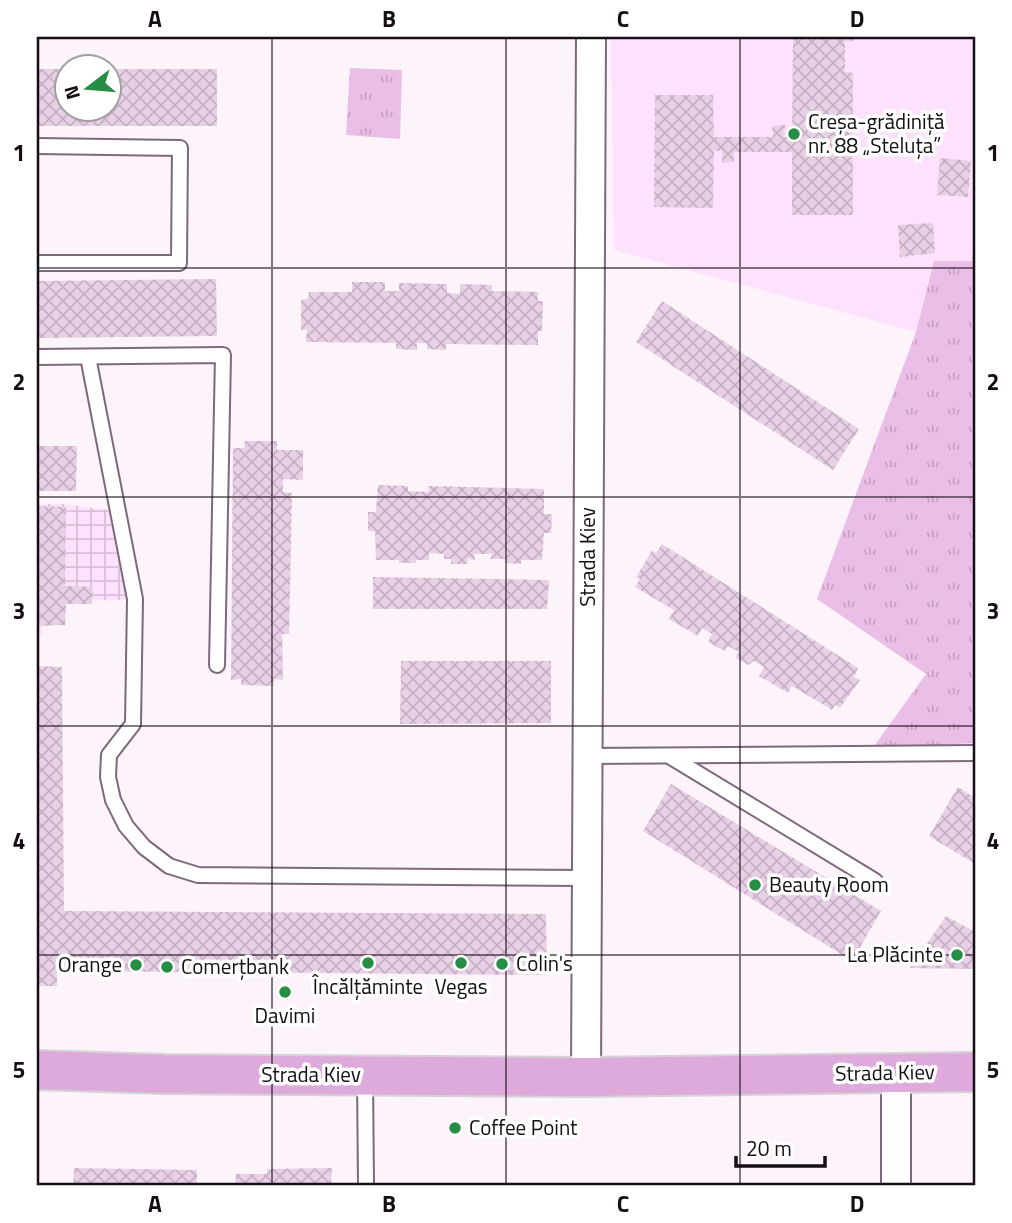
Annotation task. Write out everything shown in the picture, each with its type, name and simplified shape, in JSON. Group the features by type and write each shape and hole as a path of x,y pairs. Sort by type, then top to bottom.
{"main road":[{"name":"Strada Kiev","path":"40,1072 586,1077 975,1072"}],"street":[{"name":"Strada Kiev","path":"586,1077 591,37"},
{"path":"896,1073 896,1186"}],"lane":[{"path":"37,146 180,148 179,263 37,263"},
{"path":"37,358 223,355 217,665"},
{"path":"88,357 135,599 133,724 109,754 108,777 113,800 125,826 144,847 169,866 198,875 587,878"},
{"path":"587,756 970,753 975,766"},
{"path":"670,756 875,881"},
{"path":"365,1076 366,1186"}],"shaded area":[{"name":"Creșa-grădiniță nr. 88 „Steluța”","path":"611,37 975,37 975,232 972,261 934,261 916,332 614,250"},
{"path":"37,504 64,504 108,510 126,600 63,601 42,623 42,635 37,635"}],"green space":[{"path":"350,68 402,70 400,139 346,135"},
{"path":"975,232 975,743 872,749 926,674 817,599 916,332 934,261 972,261"}],"building":[{"path":"793,37 853,37 853,41 845,41 845,72 853,73 853,215 792,215 792,152 734,152 734,162 722,163 722,151 714,151 713,208 654,207 655,95 713,95 714,137 773,137 772,126 785,125 784,137 792,137"},
{"path":"37,69 52,69 52,122 122,122 122,69 217,69 217,126 37,126"},
{"path":"940,158 971,161 968,197 937,195"},
{"path":"933,223 935,253 900,257 898,225"},
{"path":"216,279 217,336 37,338 37,281"},
{"path":"352,282 385,282 385,291 399,291 399,283 447,284 447,293 460,294 460,284 492,285 492,291 538,292 538,301 543,301 542,331 538,331 538,345 446,344 446,350 427,349 427,343 417,343 417,350 396,349 396,343 306,342 307,330 301,330 301,300 308,299 309,292 352,292"},
{"path":"662,301 859,429 833,470 636,342"},
{"path":"245,441 277,441 277,450 303,450 303,480 283,479 283,492 292,493 289,634 282,634 283,680 274,679 274,686 241,685 241,679 231,680 233,448 244,448"},
{"path":"37,446 77,446 76,491 37,491"},
{"path":"378,485 408,486 408,491 429,492 428,486 544,489 544,514 552,514 551,533 544,533 542,560 521,560 521,564 506,563 505,559 490,559 492,554 474,554 475,560 468,559 467,564 451,564 451,559 444,559 444,554 429,553 429,560 416,560 416,563 376,560 375,532 368,531 368,512 376,512"},
{"path":"37,506 66,507 65,586 93,587 92,604 66,604 65,625 37,626"},
{"path":"662,544 858,668 854,677 860,680 840,708 835,705 832,710 792,686 788,693 759,676 764,667 753,661 749,665 735,658 739,652 728,646 725,651 708,642 712,634 702,628 698,636 669,619 674,610 635,587 640,579 636,577 652,551 656,553"},
{"path":"373,577 549,580 547,609 373,609"},
{"path":"401,661 551,661 551,723 400,724"},
{"path":"37,666 62,667 64,911 546,914 547,975 57,971 57,986 37,986"},
{"path":"671,784 881,911 852,961 643,831"},
{"path":"958,787 975,798 975,864 929,836"},
{"path":"946,916 975,932 975,969 910,968"},
{"path":"74,1168 197,1170 197,1186 73,1186"},
{"path":"332,1168 331,1186 235,1186 236,1174 267,1174 267,1169"}],"place":[{"name":"Creșa-grădiniță nr. 88 „Steluța”","path":"794,134"},
{"name":"Beauty Room","path":"755,885"},
{"name":"La Plăcinte","path":"957,955"},
{"name":"Încălțăminte","path":"368,963"},
{"name":"Vegas","path":"461,963"},
{"name":"Colin's","path":"502,964"},
{"name":"Orange","path":"136,965"},
{"name":"Comerțbank","path":"167,967"},
{"name":"Davimi","path":"285,992"},
{"name":"Coffee Point","path":"455,1128"}]}
